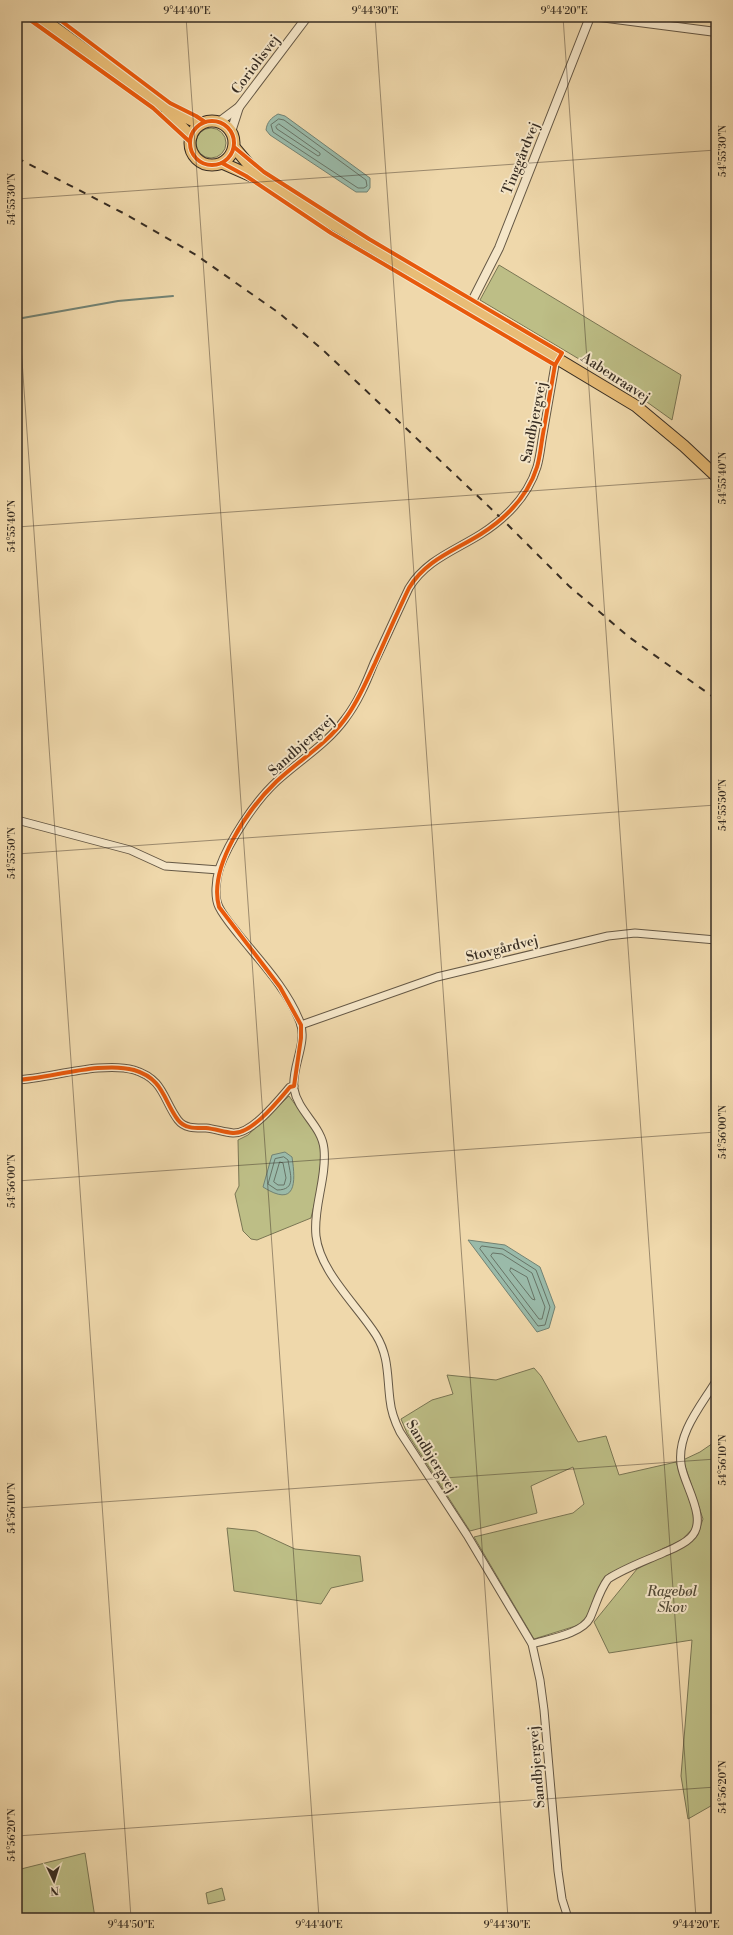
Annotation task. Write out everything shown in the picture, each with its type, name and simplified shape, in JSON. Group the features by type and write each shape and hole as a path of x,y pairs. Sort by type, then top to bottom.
{"main road":[{"path":"40,17 163,106 200,124 212,121 219,122 231,132 234,147 232,154 222,163 209,165 198,160 191,148 191,137 200,124"},
{"path":"163,106 191,137"},
{"name":"Aabenraavej","path":"234,147 263,181"},
{"name":"Aabenraavej","path":"222,163 263,181 469,307 558,358 636,406 684,446 716,476"}],"street":[{"name":"Coriolisvej","path":"219,122 239,107 307,17"},
{"name":"Tinggårdvej","path":"469,307 499,248 590,17"},
{"path":"600,17 716,32"},
{"name":"Coriolisvej","path":"231,132 239,107"},
{"name":"Sandbjergvej","path":"558,358 555,365 537,467 525,491 502,520 480,535 429,564 414,579 357,702 332,736 277,782 261,798 236,834 219,870 216,897 219,907 280,987 301,1025 302,1038 294,1086 300,1102 318,1130 324,1147 324,1167 316,1236 321,1254 338,1285 376,1335 384,1352 388,1368 390,1400 393,1415 400,1432 467,1535 532,1644 540,1680 544,1710 558,1872 562,1899 568,1918"},
{"path":"17,820 130,850 165,866 219,870"},
{"name":"Stovgårdvej","path":"301,1025 437,977 608,936 635,934 716,940"},
{"path":"17,1080 98,1069 119,1068 133,1070 144,1074 154,1081 164,1093 178,1120 182,1124 189,1128 210,1128 233,1133 244,1132 255,1123 290,1087 294,1086"},
{"path":"532,1644 574,1631 584,1626 590,1619 601,1588 608,1579 680,1545 695,1533 697,1520 695,1505 681,1465 680,1453 682,1440 688,1427 716,1381"}],"green space":[{"path":"211,128 222,132 226,143 222,154 211,158 200,154 196,143 200,132"},
{"path":"499,265 681,375 672,420 626,387 480,300"},
{"path":"289,1096 317,1136 322,1155 320,1177 311,1218 257,1240 251,1239 243,1231 235,1194 239,1186 238,1140 248,1135"},
{"path":"534,1368 541,1376 578,1442 606,1436 619,1475 676,1462 693,1510 694,1527 682,1540 608,1574 600,1586 590,1612 582,1624 534,1639 474,1537 573,1513 584,1504 573,1467 531,1486 537,1513 470,1531 407,1433 401,1419 432,1400 453,1394 447,1375 496,1380"},
{"name":"Ragebøl Skov","path":"716,1441 716,1803 688,1819 681,1776 692,1640 609,1653 594,1622 637,1569 682,1546 697,1536 703,1519 683,1460 700,1452"},
{"path":"227,1528 256,1531 295,1549 360,1556 363,1581 331,1588 321,1604 234,1591"},
{"path":"85,1853 95,1918 17,1918 17,1870"},
{"path":"222,1888 225,1900 208,1904 206,1893"}],"water":[{"path":"278,114 285,116 370,178 370,188 367,192 356,192 270,135 266,130 268,122"},
{"path":"285,1152 292,1157 294,1176 291,1190 288,1194 282,1195 274,1193 263,1187 272,1155"},
{"path":"468,1240 505,1245 540,1267 555,1307 549,1328 537,1332"}],"waterway":[{"path":"17,319 118,301 173,296"}],"railway":[{"path":"17,158 127,215 196,255 279,313 323,350 502,519 569,586 629,637 716,699"}],"cycle path":[{"path":"26,17 153,108 190,142"},
{"path":"56,17 170,103 205,122"},
{"path":"208,121 216,121 228,127 234,139 234,143 234,147 228,159 216,165 208,165 196,159 190,147 190,139 196,127 208,121"},
{"path":"17,1080 107,1067 134,1070 144,1074 157,1085 162,1091 178,1120 184,1125 233,1133 240,1132 256,1123 272,1108 290,1087 294,1086 301,1038 301,1025 280,987 219,907 217,891 219,874 225,857 243,823 265,793 329,737 350,712 365,685 409,588 416,578 432,563 481,534 499,521 522,497 533,478 538,463 555,365 562,353 369,239 264,172 234,147"},
{"path":"222,163 246,176 331,233 555,365"}]}
